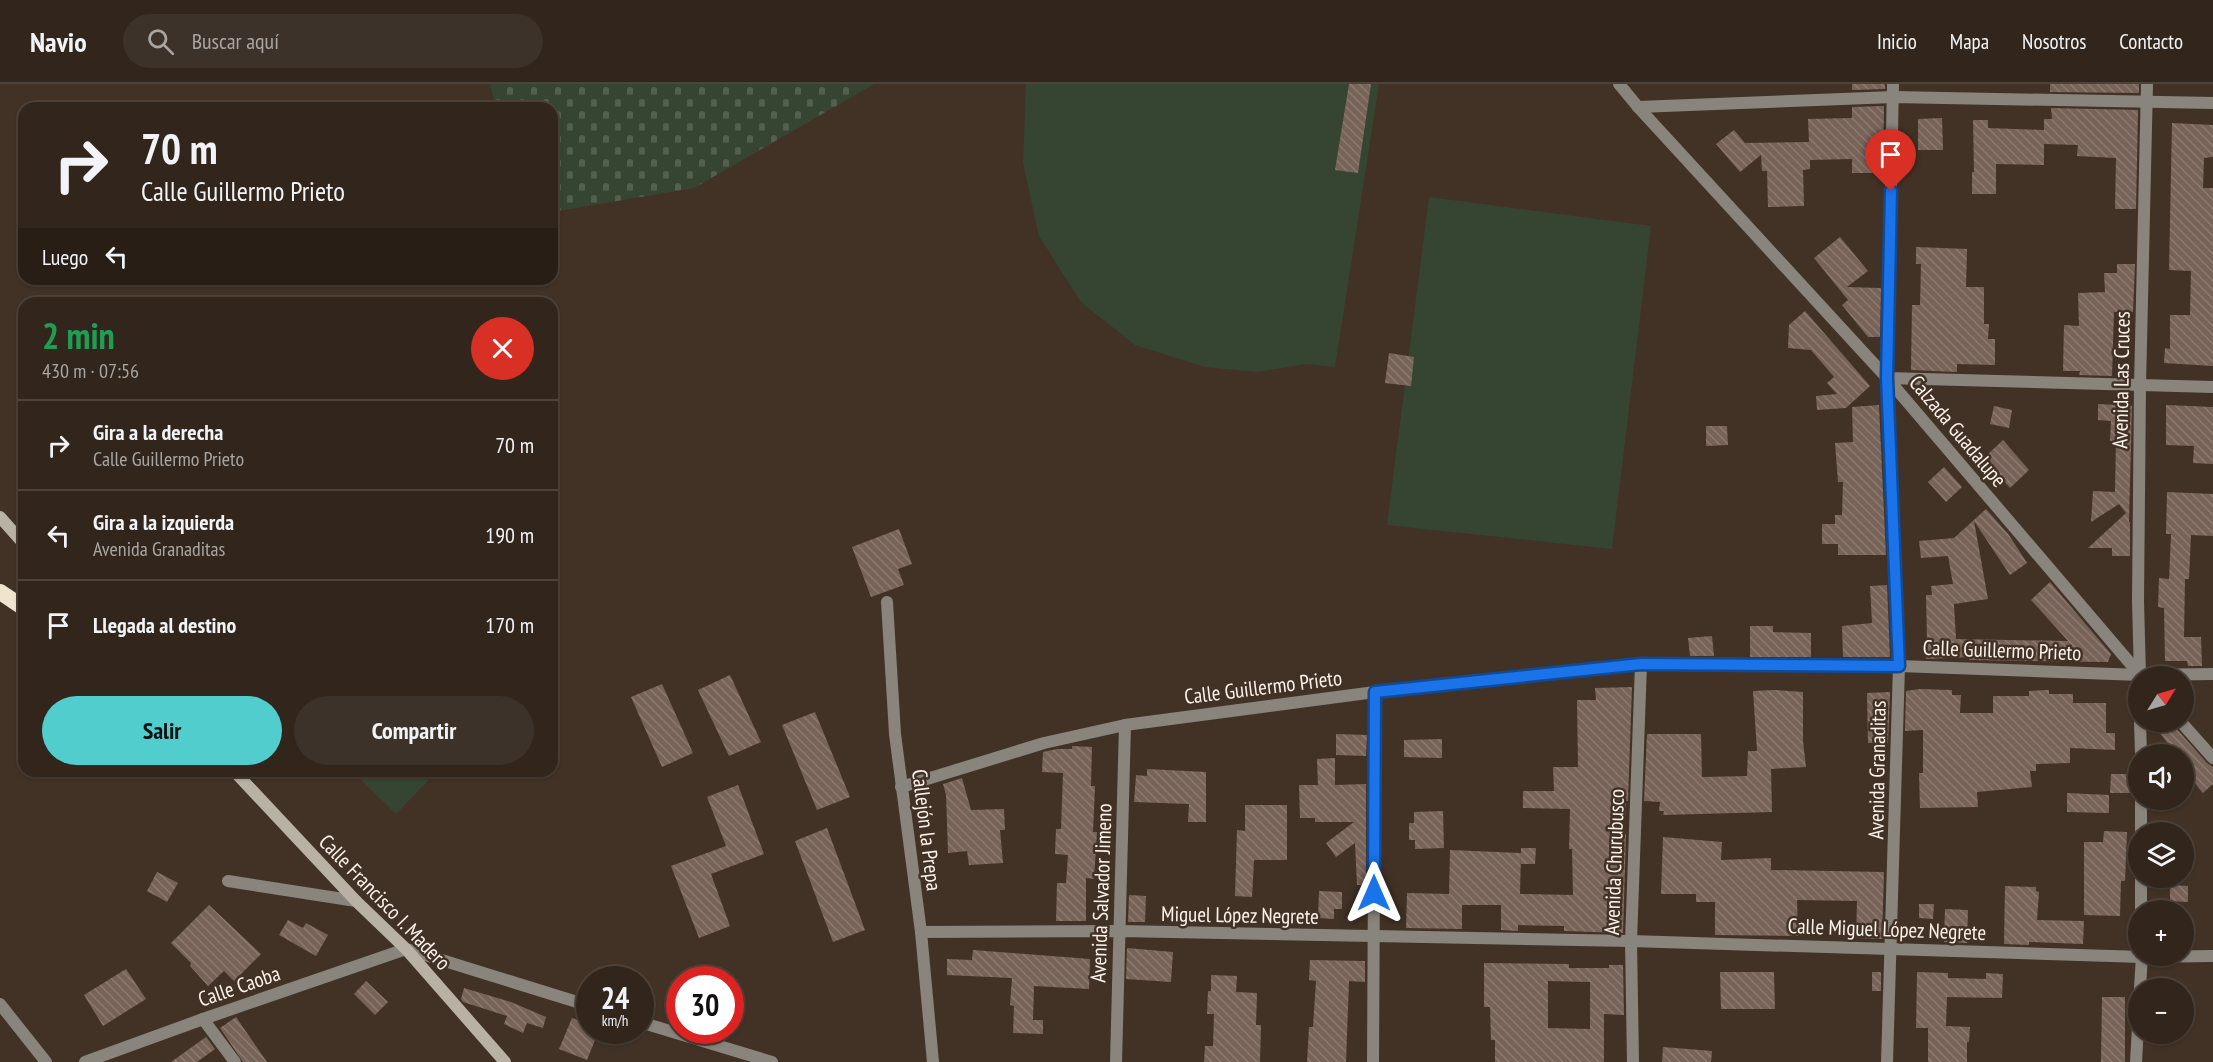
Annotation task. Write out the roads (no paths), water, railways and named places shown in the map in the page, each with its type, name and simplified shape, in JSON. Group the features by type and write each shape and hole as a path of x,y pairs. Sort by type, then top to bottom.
{"highway":[{"path":"0,592 18,603"}],"main road":[{"path":"0,517 18,537"},
{"name":"Calle Francisco I. Madero","path":"240,777 356,901 406,950 505,1062"}],"street":[{"name":"Calzada Guadalupe","path":"1619,84 1628,90 1638,107 1887,378 2132,666"},
{"name":"Avenida Granaditas","path":"1887,1062 1899,666 1887,378 1893,84"},
{"name":"Avenida Las Cruces","path":"2140,666 2140,386 2147,84"},
{"path":"1638,107 1893,98 2213,103"},
{"path":"1887,378 2213,387"},
{"name":"Callejón la Prepa","path":"887,602 895,734 921,932 933,1062"},
{"name":"Calle Guillermo Prieto","path":"901,787 1044,743 1125,725 1375,692 1641,664 1899,666 2128,676"},
{"name":"Avenida Churubusco","path":"1633,1062 1630,941 1641,664"},
{"name":"Calle Guillermo Prieto","path":"2194,675 2213,674"},
{"path":"1373,1062 1375,692"},
{"name":"Avenida Salvador Jimeno","path":"1116,1062 1125,725"},
{"path":"2190,732 2213,758"},
{"path":"228,880 356,901"},
{"name":"Miguel López Negrete","path":"921,932 1120,931 1374,938 1630,941"},
{"name":"Calle Miguel López Negrete","path":"1630,941 2128,956"},
{"path":"406,950 576,1002"},
{"name":"Calle Caoba","path":"85,1062 406,950"},
{"path":"2194,956 2213,956"},
{"path":"0,1004 46,1062"},
{"path":"203,1019 235,1062"},
{"path":"654,1026 772,1062"},
{"path":"2136,1062 2137,1044"}]}
